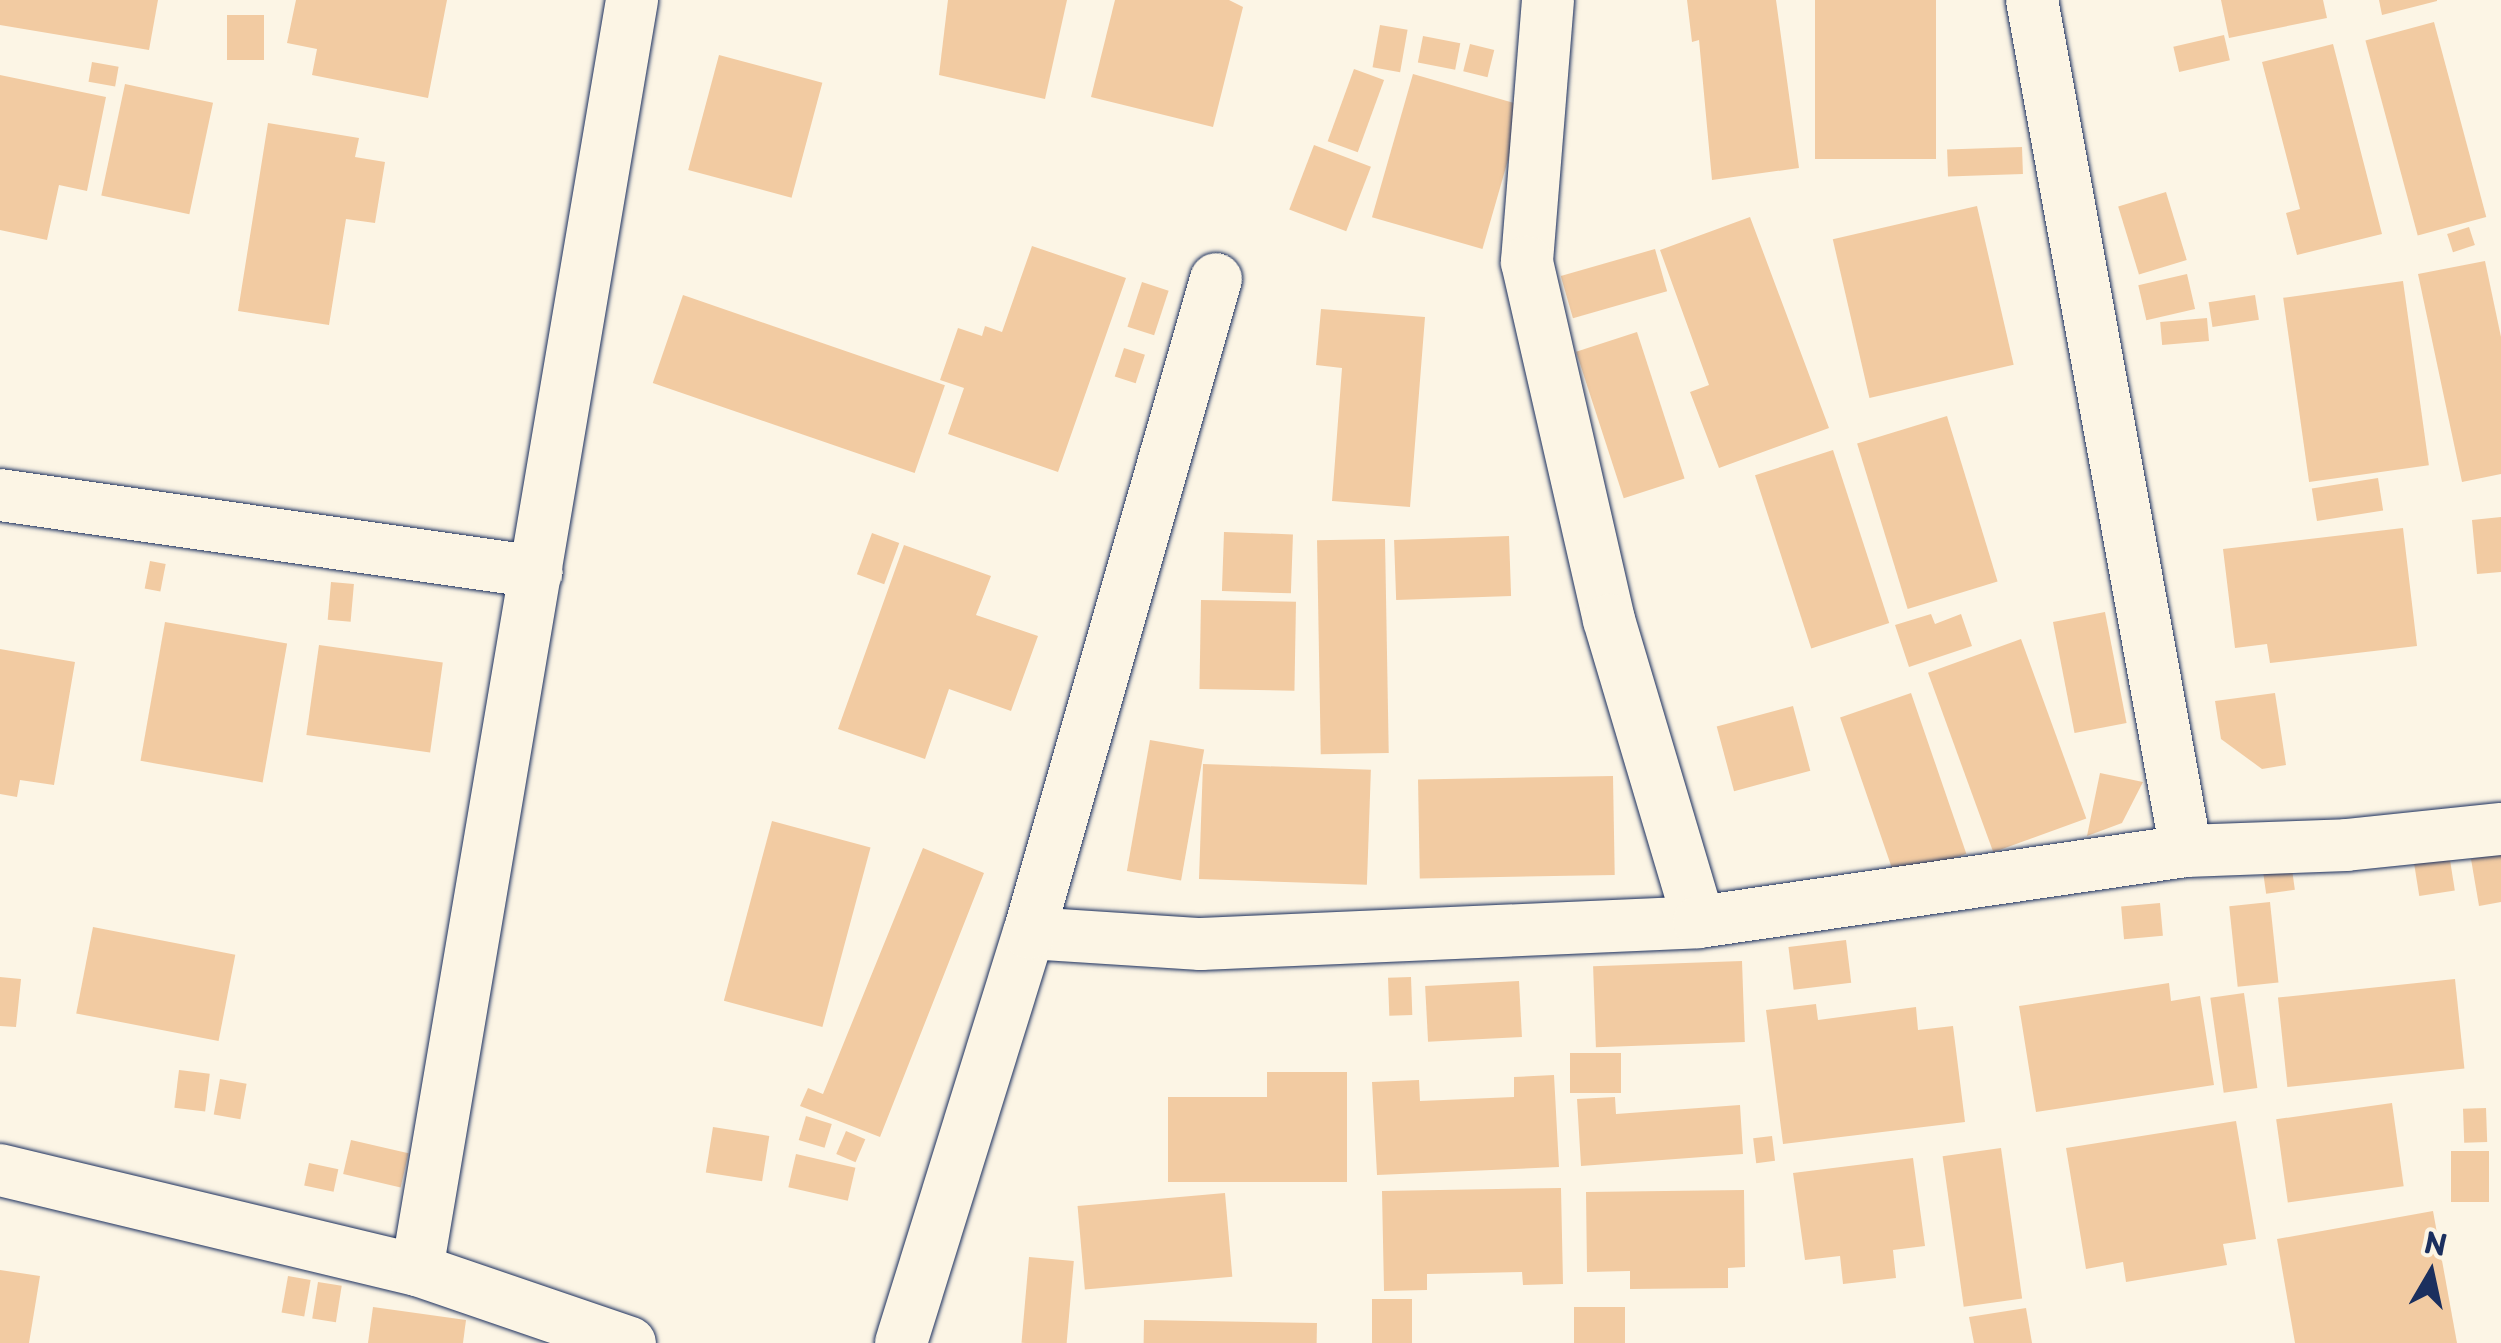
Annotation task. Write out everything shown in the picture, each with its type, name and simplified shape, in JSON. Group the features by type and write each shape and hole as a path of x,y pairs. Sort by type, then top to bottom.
{"street":[{"path":"418,1270 632,0"},
{"path":"1548,0 1527,262 1609,620 1699,922"},
{"path":"2032,0 2186,851"},
{"path":"901,1343 1029,932 1216,280"},
{"path":"0,495 537,572"},
{"path":"1029,932 1201,944 1699,922 2186,851 2346,845 2501,829"},
{"path":"0,1170 418,1270 630,1343"}],"building":[{"path":"0,0 158,0 149,50 0,25"},
{"path":"296,0 447,0 428,98 312,75 317,49 287,43"},
{"path":"948,0 1067,0 1045,99 939,75"},
{"path":"1115,0 1229,0 1243,7 1213,127 1091,97"},
{"path":"1687,0 1776,0 1799,168 1712,180 1699,40 1692,42"},
{"path":"1815,0 1936,0 1936,159 1815,159"},
{"path":"2221,0 2323,0 2327,18 2229,38"},
{"path":"2379,0 2437,0 2437,1 2382,15"},
{"path":"227,15 264,15 264,60 227,60"},
{"path":"2434,22 2486,217 2418,235 2365,40"},
{"path":"1380,25 1408,30 1400,72 1373,67"},
{"path":"2224,35 2230,60 2179,72 2173,47"},
{"path":"1423,36 1460,43 1455,70 1418,63"},
{"path":"1470,44 1494,50 1487,77 1463,71"},
{"path":"2333,44 2382,234 2297,255 2286,213 2300,209 2262,62"},
{"path":"719,55 822,83 792,198 688,170"},
{"path":"92,62 119,67 115,86 89,82"},
{"path":"1354,69 1384,80 1358,152 1328,141"},
{"path":"1413,74 1524,106 1482,249 1372,217"},
{"path":"0,75 106,97 87,191 59,185 47,240 0,230"},
{"path":"125,84 213,103 189,214 101,196"},
{"path":"268,123 359,138 355,157 385,162 375,223 346,219 329,325 238,311"},
{"path":"1314,145 1371,167 1346,231 1289,209"},
{"path":"2022,147 2023,174 1948,177 1947,150"},
{"path":"2166,192 2187,260 2139,275 2118,207"},
{"path":"1977,206 2014,365 1869,398 1833,239"},
{"path":"1750,217 1829,428 1719,468 1690,392 1709,385 1660,250"},
{"path":"2469,227 2475,245 2453,252 2447,234"},
{"path":"1032,246 1126,278 1058,472 948,434 964,388 940,380 958,328 982,336 985,326 1002,332"},
{"path":"1655,249 1667,291 1573,318 1561,276"},
{"path":"2485,261 2501,337 2501,474 2462,482 2418,274"},
{"path":"2187,274 2195,309 2146,320 2138,285"},
{"path":"2403,281 2429,465 2309,482 2283,298"},
{"path":"1142,282 1169,291 1154,335 1127,327"},
{"path":"683,295 945,385 915,473 653,383"},
{"path":"2255,295 2259,320 2212,327 2209,302"},
{"path":"1321,309 1425,317 1410,507 1332,501 1342,368 1316,365"},
{"path":"2207,318 2209,341 2162,345 2160,322"},
{"path":"1637,332 1685,478 1624,498 1576,352"},
{"path":"1124,348 1145,355 1136,383 1115,377"},
{"path":"1947,416 1998,581 1908,609 1857,443"},
{"path":"1833,450 1889,623 1811,648 1755,475"},
{"path":"2378,478 2383,511 2317,521 2312,488"},
{"path":"2501,517 2501,572 2477,574 2472,520"},
{"path":"2403,528 2417,646 2270,663 2267,644 2235,648 2223,549"},
{"path":"1224,532 1293,534 1291,593 1222,591"},
{"path":"872,533 899,543 884,584 857,574"},
{"path":"1509,536 1511,596 1396,600 1394,540"},
{"path":"1385,539 1389,753 1321,754 1317,540"},
{"path":"904,545 991,576 976,615 1038,636 1011,711 949,689 925,759 838,729"},
{"path":"150,561 166,564 160,592 145,588"},
{"path":"331,582 354,584 351,622 328,620"},
{"path":"1201,600 1296,602 1294,691 1199,689"},
{"path":"2105,612 2127,723 2075,733 2053,622"},
{"path":"1931,614 1935,624 1961,614 1972,646 1909,667 1895,625"},
{"path":"165,622 287,644 263,782 141,761"},
{"path":"2021,639 2086,818 1993,852 1928,673"},
{"path":"319,645 443,662 430,753 306,735"},
{"path":"0,649 75,662 54,785 20,780 17,797 0,794"},
{"path":"1911,693 1966,854 1895,878 1840,717"},
{"path":"2275,693 2286,765 2262,769 2221,739 2215,701"},
{"path":"1793,706 1810,771 1734,791 1717,726"},
{"path":"1150,740 1204,750 1181,881 1127,871"},
{"path":"1203,764 1371,770 1367,885 1199,879"},
{"path":"2100,773 2143,782 2122,823 2087,836"},
{"path":"1613,776 1615,875 1420,878 1418,779"},
{"path":"772,821 871,847 822,1027 724,1001"},
{"path":"2447,841 2455,890 2419,896 2411,847"},
{"path":"923,848 984,873 880,1137 800,1106 808,1088 823,1094"},
{"path":"2501,853 2501,902 2479,906 2471,859"},
{"path":"2290,855 2295,890 2266,894 2261,859"},
{"path":"2270,902 2278,983 2238,987 2229,906"},
{"path":"2160,903 2163,936 2124,939 2121,906"},
{"path":"93,927 235,955 219,1041 76,1013"},
{"path":"1846,940 1851,983 1794,990 1788,947"},
{"path":"1742,961 1745,1042 1596,1047 1593,966"},
{"path":"0,977 21,979 16,1027 0,1026"},
{"path":"1411,977 1412,1015 1389,1016 1388,978"},
{"path":"2455,979 2464,1069 2287,1087 2278,998"},
{"path":"1519,981 1522,1037 1428,1042 1425,986"},
{"path":"2169,983 2171,1001 2200,996 2214,1085 2036,1112 2019,1006"},
{"path":"2244,993 2257,1088 2224,1093 2210,998"},
{"path":"1816,1004 1818,1020 1916,1007 1918,1030 1953,1026 1965,1122 1783,1144 1766,1010"},
{"path":"1570,1053 1621,1053 1621,1093 1570,1093"},
{"path":"179,1070 210,1074 205,1111 174,1108"},
{"path":"1267,1072 1347,1072 1347,1182 1168,1182 1168,1097 1267,1097"},
{"path":"1554,1075 1559,1167 1377,1175 1372,1082 1419,1080 1420,1101 1514,1097 1514,1077"},
{"path":"220,1079 247,1084 240,1119 214,1114"},
{"path":"1615,1097 1616,1114 1740,1105 1743,1154 1581,1166 1577,1099"},
{"path":"2392,1103 2404,1186 2288,1202 2276,1119"},
{"path":"2486,1108 2487,1142 2464,1143 2463,1109"},
{"path":"806,1116 832,1124 825,1148 799,1140"},
{"path":"2236,1121 2256,1239 2223,1244 2227,1265 2126,1282 2123,1262 2086,1269 2066,1148"},
{"path":"713,1127 769,1136 762,1181 706,1172"},
{"path":"846,1131 865,1139 856,1162 836,1154"},
{"path":"1772,1136 1775,1161 1756,1163 1753,1138"},
{"path":"351,1140 408,1153 401,1187 343,1174"},
{"path":"2001,1148 2022,1299 1964,1307 1943,1156"},
{"path":"2451,1151 2489,1151 2489,1202 2451,1202"},
{"path":"796,1154 855,1168 848,1201 788,1187"},
{"path":"1913,1158 1925,1246 1893,1250 1896,1278 1843,1284 1840,1256 1805,1260 1793,1173"},
{"path":"309,1163 338,1169 334,1192 304,1185"},
{"path":"1561,1188 1563,1284 1523,1285 1522,1272 1427,1274 1427,1290 1384,1291 1382,1191"},
{"path":"1744,1190 1745,1267 1728,1268 1728,1288 1630,1289 1630,1271 1587,1272 1586,1192"},
{"path":"1225,1193 1232,1277 1085,1290 1078,1206"},
{"path":"2433,1211 2457,1343 2295,1343 2277,1239"},
{"path":"1029,1257 1074,1261 1067,1343 1022,1343"},
{"path":"0,1270 40,1276 29,1343 0,1343"},
{"path":"288,1276 311,1280 304,1316 282,1312"},
{"path":"318,1282 342,1286 336,1322 312,1319"},
{"path":"1372,1299 1412,1299 1412,1343 1372,1343"},
{"path":"373,1307 466,1320 463,1343 368,1343"},
{"path":"1574,1307 1625,1307 1625,1343 1574,1343"},
{"path":"2026,1308 2032,1343 1974,1343 1969,1317"},
{"path":"1144,1320 1317,1323 1317,1343 1144,1343"}]}
